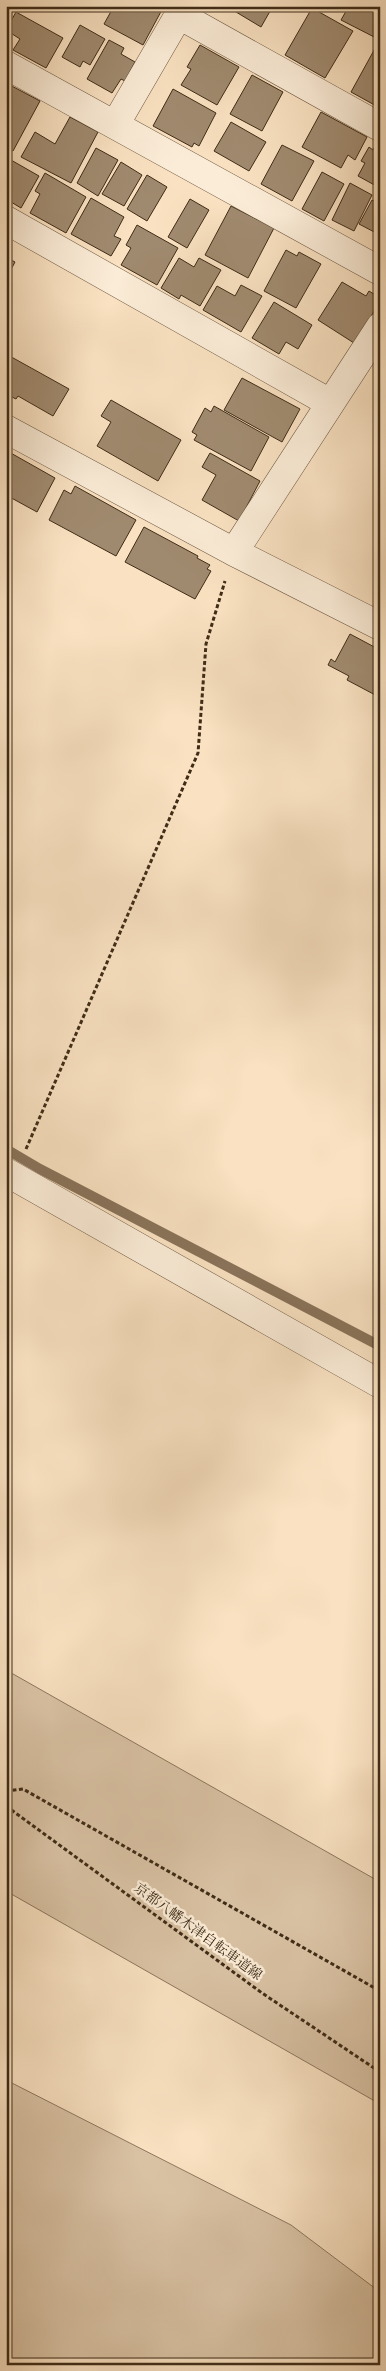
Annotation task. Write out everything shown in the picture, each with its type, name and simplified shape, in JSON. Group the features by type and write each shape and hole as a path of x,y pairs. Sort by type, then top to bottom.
{"street":[{"path":"115,125 182,11 380,127"},
{"path":"6,65 380,271"},
{"path":"6,220 330,403"},
{"path":"234,552 380,327"},
{"path":"6,429 234,552 380,626"},
{"path":"10,1174 380,1384"}],"path":[{"path":"10,1174 198,752 206,644 234,552"},
{"path":"6,1791 23,1789 380,1991"},
{"name":"京都八幡木津自転車道線","path":"6,1806 262,1993 380,2072"}],"shaded area":[{"path":"6,1670 380,1882 380,2104 6,1891"},
{"path":"6,2080 291,2225 380,2292 380,2365 6,2365"}],"building":[{"path":"114,6 164,6 143,45 104,24"},
{"path":"226,6 273,6 261,27"},
{"path":"349,6 380,6 380,40 341,20"},
{"path":"312,8 353,31 325,78 285,55"},
{"path":"16,12 63,38 46,68 13,50 20,39 6,30"},
{"path":"80,25 105,39 90,65 83,61 80,67 62,57"},
{"path":"109,40 124,48 121,54 135,62 125,81 121,79 112,93 87,79"},
{"path":"378,43 380,45 380,108 351,92"},
{"path":"200,45 239,67 217,105 181,85 191,69 187,67"},
{"path":"252,75 283,92 262,131 230,114"},
{"path":"6,83 40,101 13,151 6,148"},
{"path":"173,89 216,113 199,146 194,143 192,147 153,126"},
{"path":"321,112 367,137 355,160 348,155 341,168 302,147"},
{"path":"70,117 98,132 71,183 21,157 35,132 55,144"},
{"path":"231,122 266,142 249,171 214,151"},
{"path":"376,144 380,146 380,188 358,176 365,163 361,161 369,147 373,150"},
{"path":"282,145 314,161 292,201 261,184"},
{"path":"96,148 118,160 98,196 77,183"},
{"path":"11,160 39,176 21,208 6,199 6,167"},
{"path":"121,162 142,175 124,206 102,194"},
{"path":"322,172 344,184 324,221 302,209"},
{"path":"45,173 86,197 66,233 30,213 40,194 35,191"},
{"path":"147,175 167,187 147,221 127,209"},
{"path":"350,183 372,195 354,231 332,220"},
{"path":"91,198 124,217 114,236 121,239 111,256 71,234"},
{"path":"190,199 209,210 187,248 168,237"},
{"path":"372,200 380,204 380,235 359,224"},
{"path":"231,206 274,228 248,278 205,255"},
{"path":"137,225 178,248 157,285 121,265 131,248 126,245"},
{"path":"286,250 297,256 299,252 321,264 296,308 264,291"},
{"path":"6,257 15,262 6,279"},
{"path":"179,258 194,267 199,258 221,270 200,306 181,295 179,299 161,288"},
{"path":"342,282 366,296 369,291 380,298 380,302 354,343 318,320"},
{"path":"241,285 262,296 241,332 203,310 217,286 235,296"},
{"path":"274,302 312,325 298,349 286,342 279,354 252,338"},
{"path":"6,354 69,389 53,416 18,396 16,399 6,394"},
{"path":"242,378 300,409 282,442 224,410"},
{"path":"111,400 181,440 158,481 97,446 111,422 101,416"},
{"path":"214,406 269,437 251,471 194,440 197,435 192,432 205,408 211,412"},
{"path":"9,452 55,478 37,512 6,495 6,480 9,475 6,473 6,458"},
{"path":"210,453 260,481 239,521 202,500 216,475 202,467"},
{"path":"75,486 136,520 116,556 49,520 64,490 71,494"},
{"path":"144,527 198,556 197,558 210,565 207,569 211,571 195,599 125,562"},
{"path":"350,634 380,650 379,697 347,680 349,676 328,665 331,659 335,662"}],"waterway":[{"path":"6,1149 40,1169 380,1346"}]}
